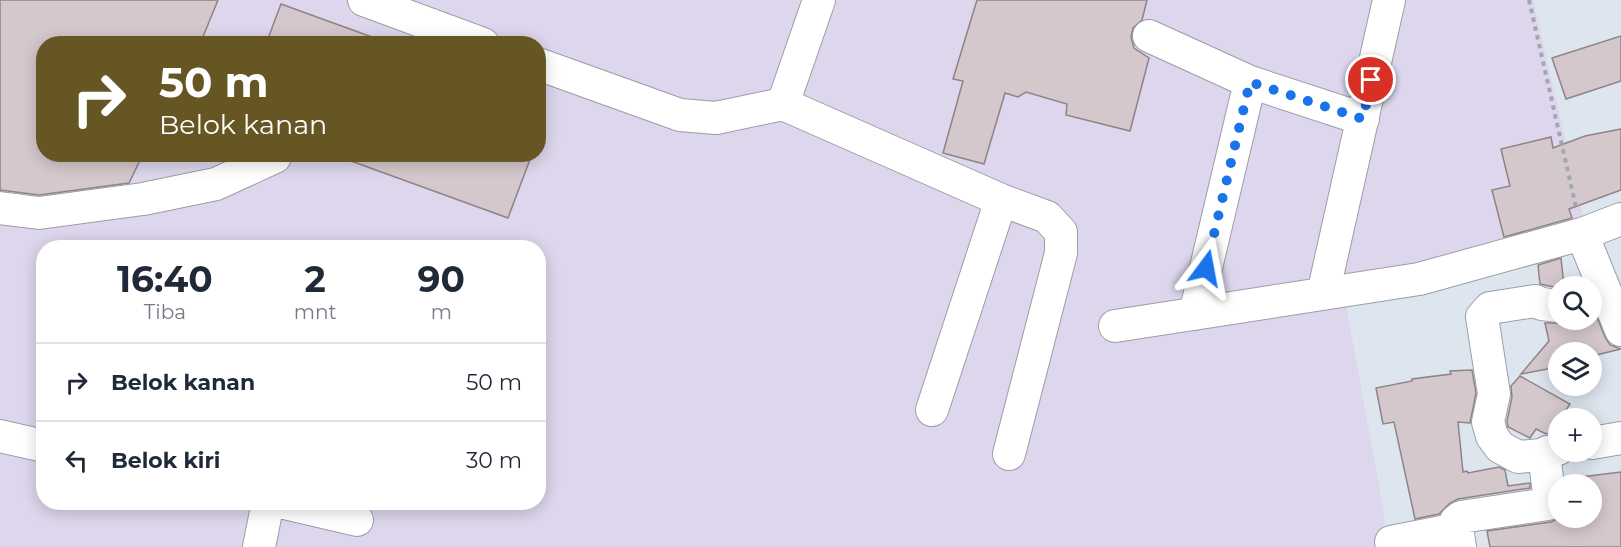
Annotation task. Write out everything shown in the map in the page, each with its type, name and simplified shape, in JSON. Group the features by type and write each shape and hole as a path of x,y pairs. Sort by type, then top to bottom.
{"street":[{"path":"364,0 461,36"},
{"path":"783,104 819,0"},
{"path":"1323,294 1389,0"},
{"path":"1149,36 1250,82 1363,119"},
{"path":"546,67 680,115 716,118 783,104 1001,200 1047,217 1061,232 1061,253 1009,454"},
{"path":"1195,314 1250,82"},
{"path":"0,208 39,213 142,199 216,184 264,162"},
{"path":"932,410 1001,200"},
{"path":"1115,327 1419,279 1582,234 1621,219"},
{"path":"1582,234 1593,276"},
{"path":"1548,305 1535,301 1490,308 1482,317 1494,394 1488,422 1492,436 1500,447 1518,458 1548,453"},
{"path":"1602,302 1621,330"},
{"path":"0,436 36,444"},
{"path":"1602,441 1621,438"},
{"path":"1391,542 1458,538 1456,521 1461,517 1548,504 1551,501 1545,462 1548,458"},
{"path":"259,547 266,510"},
{"path":"314,510 357,520"}],"path":[{"path":"1529,0 1582,234"}],"shaded area":[{"path":"0,0 1533,0 1587,234 1344,294 1384,513 1386,547 0,547"}],"building":[{"path":"0,0 218,0 203,36 36,36 36,162 139,162 129,183 39,195 0,190"},
{"path":"977,0 1147,0 1142,20 1133,28 1131,37 1134,48 1149,58 1130,131 1066,115 1067,104 1026,92 1018,97 1005,93 984,164 943,153 963,81 953,79"},
{"path":"281,4 369,36 269,36"},
{"path":"1621,36 1621,81 1566,99 1552,58"},
{"path":"1621,129 1621,190 1569,209 1572,218 1504,237 1492,190 1510,186 1501,149 1551,137 1553,148 1585,136"},
{"path":"354,162 529,162 508,218"},
{"path":"1561,258 1563,276 1548,276 1548,286 1540,284 1538,265"},
{"path":"1545,323 1548,323 1548,330 1602,330 1610,345 1621,349 1602,354 1602,342 1548,342"},
{"path":"1548,342 1548,369 1521,374"},
{"path":"1472,370 1476,393 1470,423 1458,422 1463,472 1499,467 1505,470 1508,486 1530,483 1530,488 1458,499 1450,503 1439,514 1415,519 1394,422 1383,424 1376,388 1412,381 1412,379 1451,374 1450,371"},
{"path":"1520,376 1548,392 1548,396 1556,396 1570,404 1567,408 1548,408 1548,433 1536,429 1530,438 1508,427 1512,397 1511,386"},
{"path":"1621,472 1621,547 1490,547 1487,531 1548,522 1548,528 1602,528 1602,474"}],"route":[{"path":"1206,268 1250,82 1363,119 1371,80"}]}
